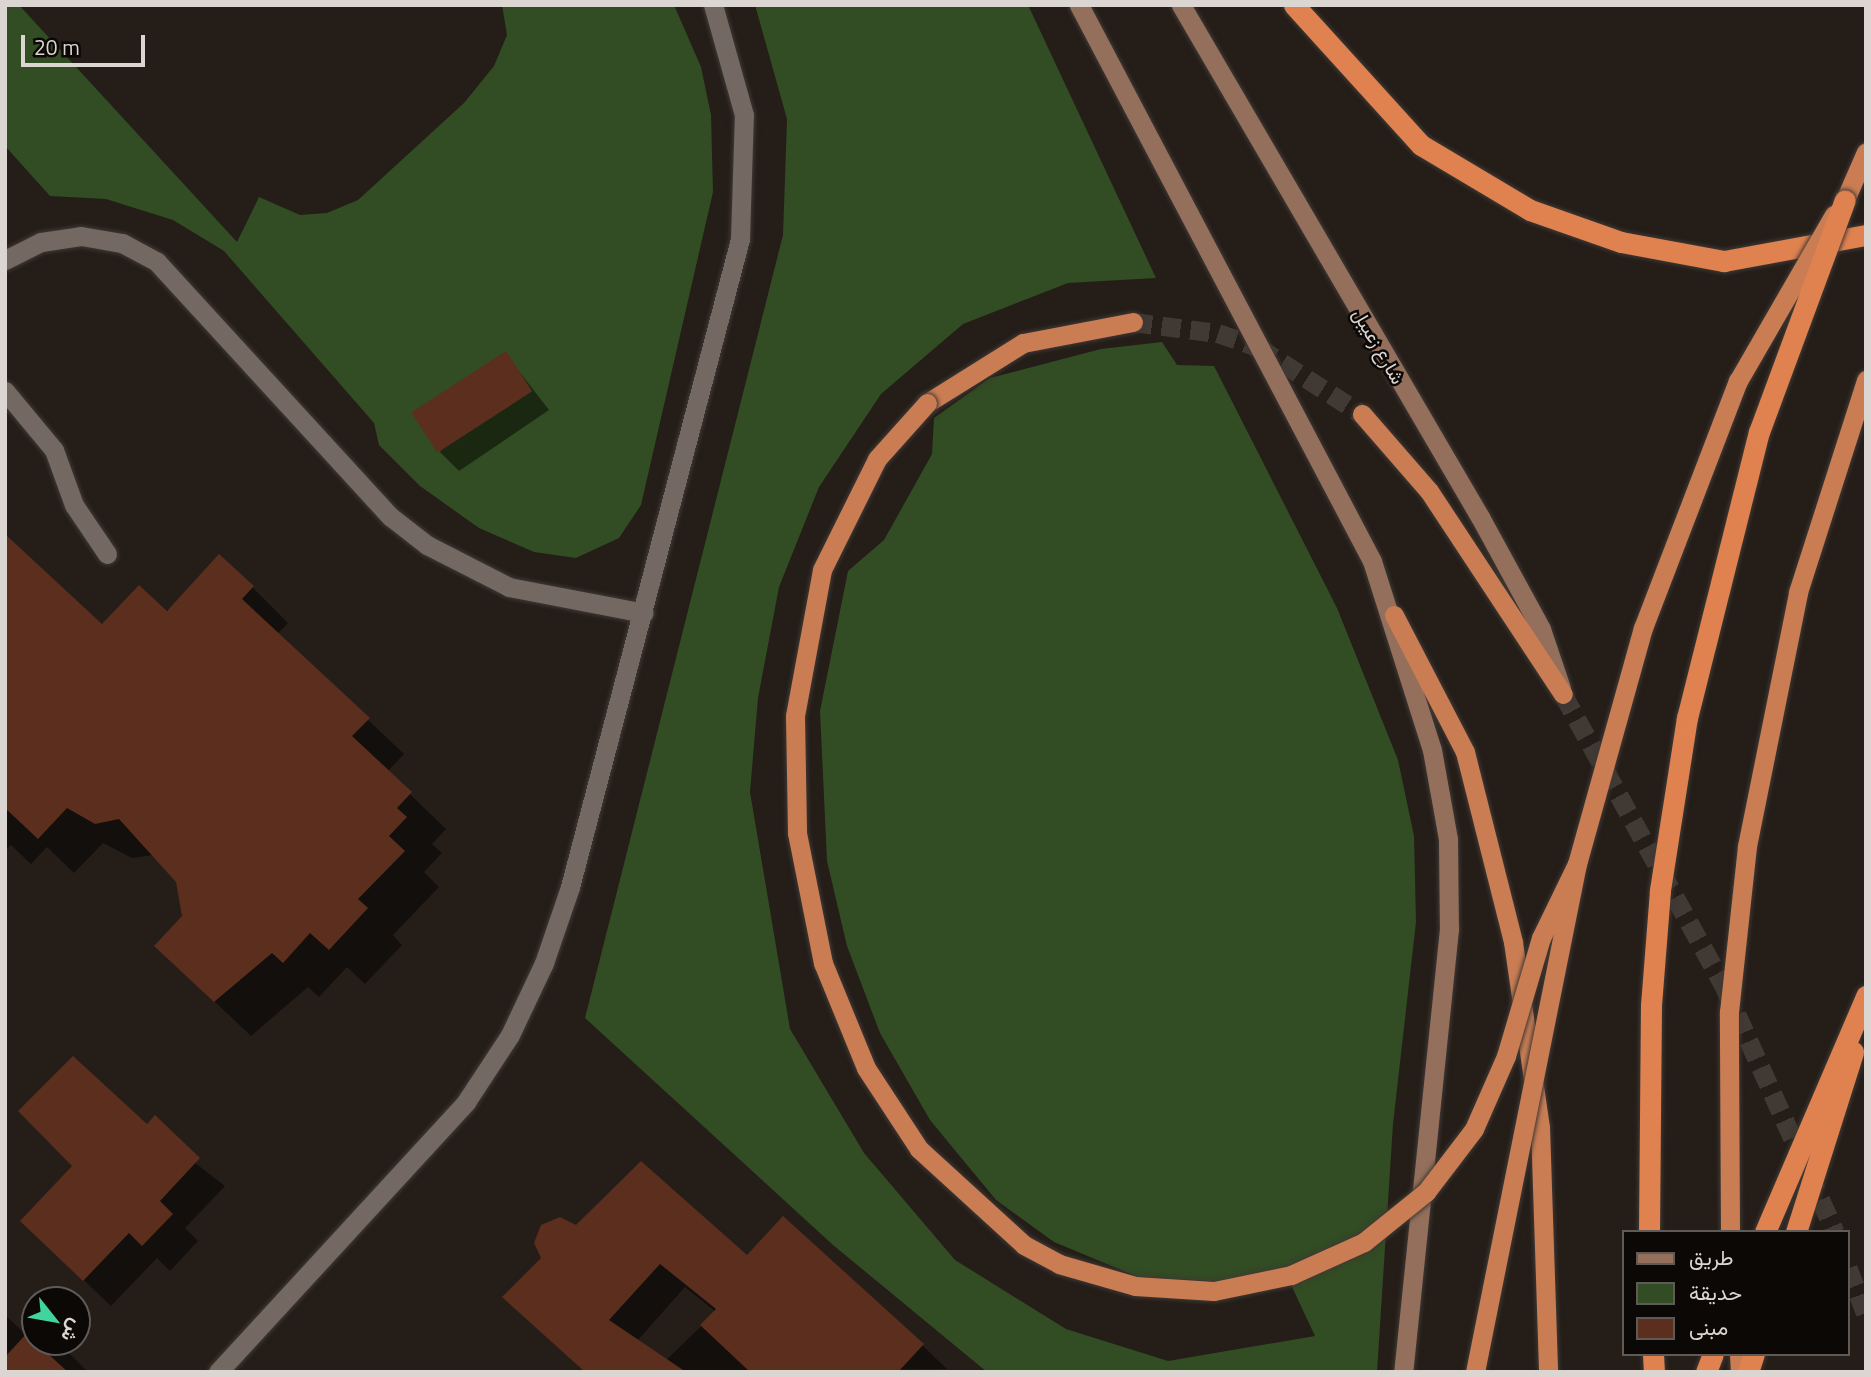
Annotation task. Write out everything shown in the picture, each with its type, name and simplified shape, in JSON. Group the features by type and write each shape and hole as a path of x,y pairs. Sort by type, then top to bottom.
{"highway":[{"path":"1294,5 1422,145 1530,210 1621,242 1724,261 1866,235"},
{"path":"1649,1230 1652,992 1687,718 1759,432 1845,200 1866,152"},
{"path":"1475,1372 1577,864 1643,628 1709,446 1770,319 1845,200"},
{"path":"1133,322 1023,343 927,402 877,459 822,570 795,716 797,833 823,963 866,1068 919,1149 1024,1245 1135,1286 1214,1291 1291,1275 1364,1242 1426,1192 1474,1129 1506,1056 1541,938 1577,864"},
{"path":"1730,1230 1729,1012 1747,846 1798,592 1866,380"},
{"path":"1362,414 1429,491 1563,694"},
{"path":"1394,615 1465,752 1513,942 1540,1127 1548,1372"},
{"path":"1766,1230 1866,998"},
{"path":"1797,1230 1866,998"}],"main road":[{"path":"1079,5 1180,205 1327,467 1394,615 1441,794 1450,884 1403,1372"},
{"name":"شارع زعيبل","path":"1181,5 1480,517 1541,629 1563,694"}],"street":[{"path":"218,1372 415,1163 510,1035 570,887 740,239 744,116 713,5"},
{"path":"5,260 41,242 81,236 122,243 157,262 391,517 427,545 509,587 644,613"},
{"path":"5,391 54,450 74,505 107,554"}],"green space":[{"path":"5,5 19,5 237,242 259,197 300,215 327,213 358,200 464,103 494,66 507,35 502,5 674,5 701,67 711,115 713,192 641,505 619,538 576,558 534,552 479,528 420,486 379,445 374,423 224,251 173,220 106,199 50,196 5,146"},
{"path":"755,5 1028,5 1156,278 1068,283 963,324 881,394 819,487 779,587 758,698 750,792 790,1029 864,1153 955,1260 1066,1329 1168,1361 1315,1336 1285,1272 1226,1282 1138,1277 1054,1242 996,1200 930,1120 880,1033 847,946 827,861 820,711 848,571 884,540 932,454 934,418 990,378 1101,349 1162,342 1177,365 1214,366 1337,608 1398,760 1414,836 1416,922 1393,1124 1377,1372 987,1372 833,1245 585,1018 783,235 787,119"}],"building":[{"path":"506,351 532,391 437,453 411,413"},
{"path":"5,534 102,624 139,585 167,611 219,554 254,586 242,599 370,718 352,736 412,792 397,808 407,817 389,836 405,851 358,899 368,908 329,950 310,933 283,963 272,953 214,1002 154,946 182,916 176,882 119,819 95,824 67,808 38,839 5,808"},
{"path":"73,1056 147,1124 155,1115 200,1158 160,1201 173,1214 142,1246 129,1233 83,1281 20,1221 72,1166 18,1111"},
{"path":"641,1161 747,1255 783,1216 924,1344 898,1372 750,1372 700,1325 716,1309 660,1264 609,1320 686,1372 585,1372 502,1297 541,1258 534,1243 541,1225 560,1217 576,1225"},
{"path":"21,1340 21,1356 50,1356 68,1372 5,1372 5,1357"}],"tunnel":[{"path":"1133,322 1218,333 1258,347 1362,414"},
{"path":"1563,694 1725,988 1834,1230"},
{"path":"1850,1273 1866,1314"}]}
